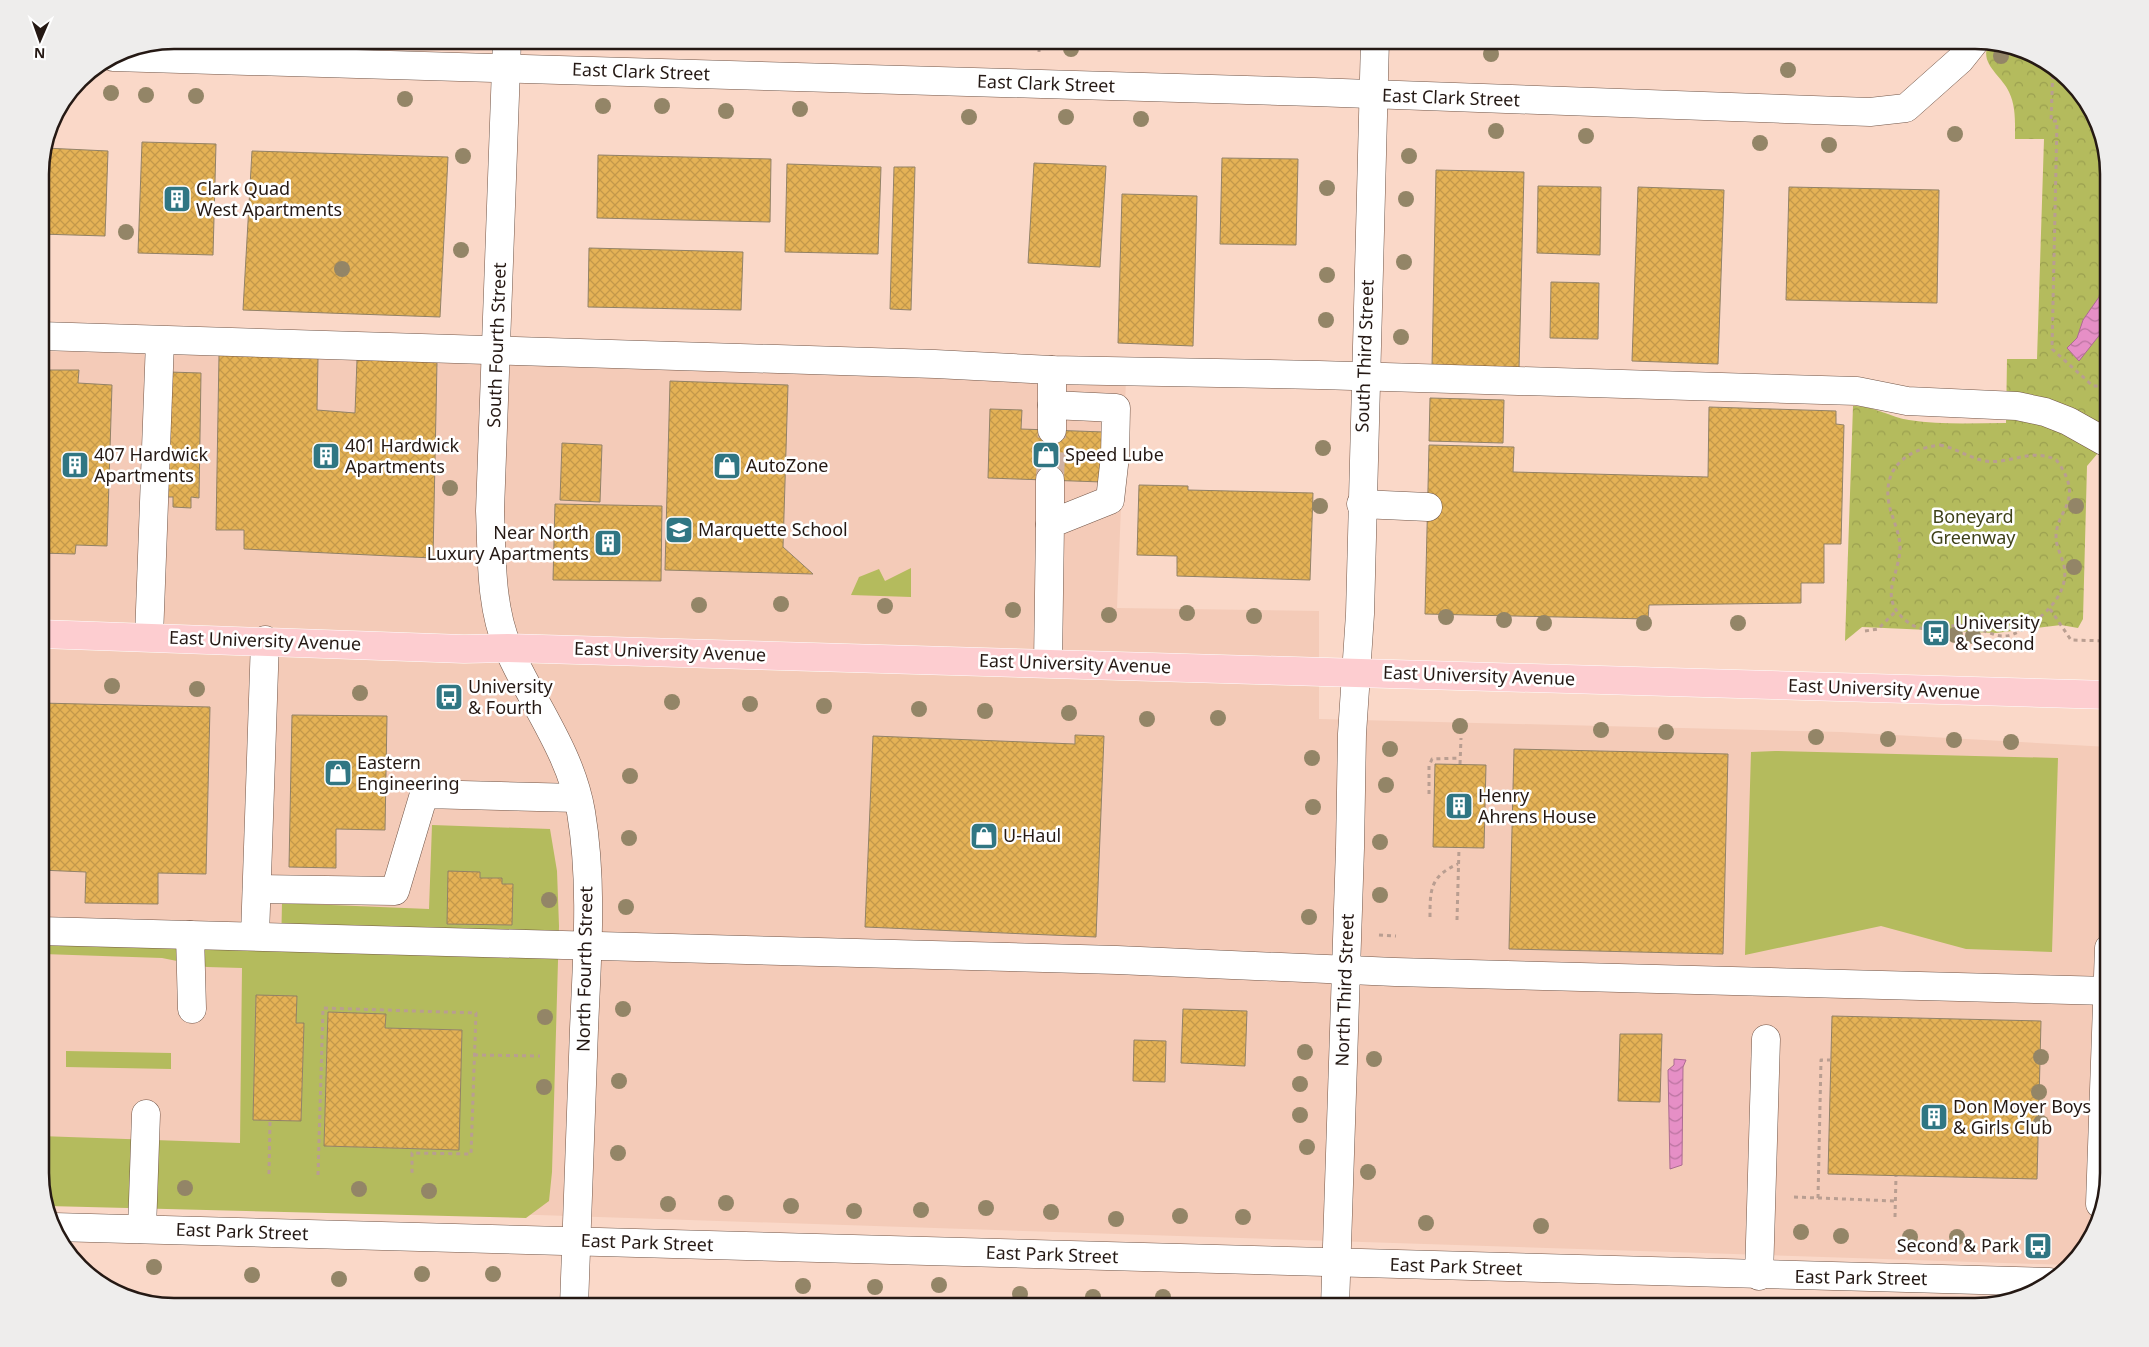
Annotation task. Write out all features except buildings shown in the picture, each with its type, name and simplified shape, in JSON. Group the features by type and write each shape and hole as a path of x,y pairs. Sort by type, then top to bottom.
{"main road":[{"name":"East University Avenue","path":"49,634 265,640 464,649 508,648 1048,663 2100,695"}],"street":[{"name":"South Fourth Street","path":"507,49 490,511 491,551 497,616 508,648"},
{"name":"South Third Street","path":"1355,672 1360,614 1364,377 1374,49"},
{"name":"East Clark Street","path":"128,57 1314,92 1870,112 1906,108 1968,50"},
{"path":"49,336 497,352 935,364 1052,370 1857,391 1907,401 1988,403 2017,406 2046,412 2068,421 2100,439"},
{"path":"149,637 160,341"},
{"path":"1050,524 1110,500 1116,427 1116,408 1052,418 1052,370"},
{"path":"1048,663 1050,480"},
{"path":"1361,504 1428,507"},
{"path":"255,936 265,640"},
{"name":"North Fourth Street","path":"508,648 567,763 577,798 587,851 588,947 574,1298"},
{"name":"North Third Street","path":"1334,1298 1355,672"},
{"path":"257,890 395,891 424,794 577,798"},
{"path":"49,931 1117,960 1346,970 2100,991"},
{"path":"190,935 192,1009"},
{"path":"1759,1276 1766,1039"},
{"path":"142,1229 146,1114"},
{"name":"East Park Street","path":"61,1227 1759,1276 2038,1282"}],"path":[{"path":"2053,76 2051,121 2057,121 2052,349 2094,386 2100,386"},
{"path":"1940,445 1954,448 1967,456 1987,461 2036,455 2057,461 2069,488 2069,500 2057,528 2056,537 2066,575 2056,600 2050,609 2033,622 2010,635 1999,637 1967,626 1948,628 1915,627 1896,610 1892,603 1891,582 1900,548 1898,528 1890,506 1888,485 1897,463 1924,447 1940,445"},
{"path":"2050,609 2071,640 2100,641"},
{"path":"1865,632 1878,629 1896,610"},
{"path":"1460,764 1461,738"},
{"path":"1429,794 1429,766 1432,759 1460,758"},
{"path":"1457,920 1459,848"},
{"path":"1430,917 1430,891 1438,876 1458,864"},
{"path":"318,1175 323,1008 476,1013 471,1154 412,1153 412,1175"},
{"path":"474,1055 540,1056"},
{"path":"1818,1198 1821,1060 1830,1060"},
{"path":"269,1174 270,1121"},
{"path":"1895,1218 1896,1176"},
{"path":"1790,1197 1896,1201"}],"shaded area":[{"path":"49,351 1126,380 1117,608 1319,611 1319,719 1841,732 2100,746 2099,1190 2096,1206 2087,1229 2079,1243 2060,1265 51,1199 49,1181"}],"green space":[{"name":"Boneyard Greenway","path":"1992,50 2008,53 2023,58 2045,70 2064,85 2084,111 2096,141 2099,157 2100,451 2087,466 2083,619 2078,628 2061,625 1996,633 1862,627 1845,641 1853,406 1867,407 1921,422 2006,423 2007,359 2037,359 2044,139 2015,139 2013,103 2006,86 1992,69 1986,57 1986,51"},
{"path":"911,568 911,597 851,595 859,577 879,569 885,581"},
{"path":"1751,752 2058,758 2052,952 1966,949 1881,926 1745,955"},
{"path":"432,825 550,829 557,871 559,926 552,1172 549,1201 526,1218 53,1206 49,1181 49,1136 240,1143 242,968 207,967 162,958 49,954 49,941 281,949 282,903 429,909","holes":["256,995 296,1023 304,1024 301,1121 253,1120","328,1012 386,1015 385,1028 462,1030 458,1150 324,1146"]},
{"path":"66,1051 171,1053 171,1069 66,1067"}],"water":[{"path":"2100,291 2100,334 2079,361 2067,348 2077,338 2083,320 2099,297"},
{"path":"1674,1059 1686,1060 1683,1067 1682,1165 1670,1169 1668,1070 1674,1065"}],"tunnel":[{"path":"1050,480 1052,430"}],"place":[{"name":"Clark Quad West Apartments","path":"177,199"},
{"name":"Speed Lube","path":"1046,455"},
{"name":"401 Hardwick Apartments","path":"326,456"},
{"name":"407 Hardwick Apartments","path":"75,465"},
{"name":"AutoZone","path":"727,466"},
{"name":"Marquette School","path":"679,530"},
{"name":"Near North Luxury Apartments","path":"608,543"},
{"name":"University & Second","path":"1936,633"},
{"name":"University & Fourth","path":"449,697"},
{"name":"Eastern Engineering","path":"338,773"},
{"name":"Henry Ahrens House","path":"1459,806"},
{"name":"U-Haul","path":"984,836"},
{"name":"Don Moyer Boys & Girls Club","path":"1934,1117"},
{"name":"Second & Park","path":"2038,1246"}]}
